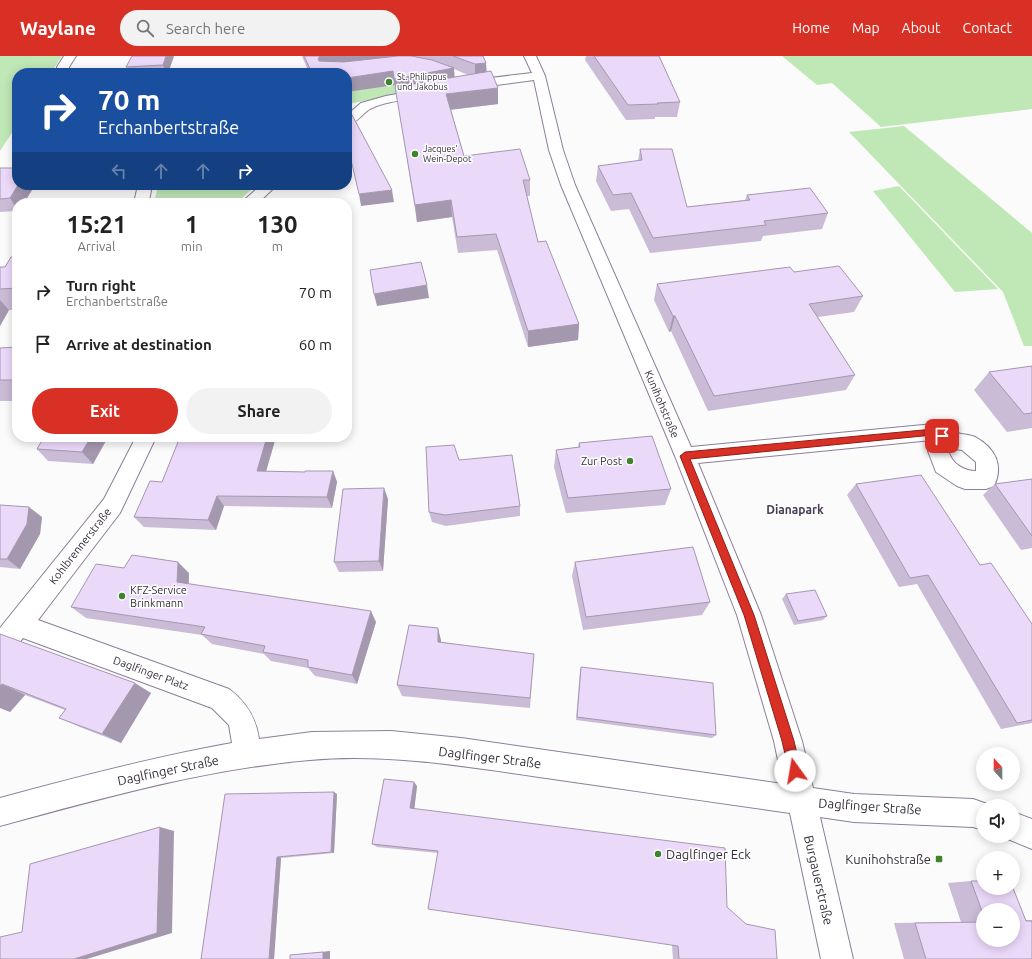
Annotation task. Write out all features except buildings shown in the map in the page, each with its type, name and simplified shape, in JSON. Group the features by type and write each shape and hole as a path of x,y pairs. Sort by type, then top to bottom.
{"street":[{"path":"63,68 70,56"},
{"name":"Kunihohstraße","path":"530,56 539,76 556,150 568,185 685,456 749,615 788,741 802,800"},
{"path":"455,82 474,83 539,76"},
{"path":"352,117 366,106 386,100 440,90"},
{"path":"255,198 264,190"},
{"path":"685,456 934,432 951,440"},
{"name":"Kohlbrennerstraße","path":"0,646 19,625 112,506 144,442"},
{"name":"Daglfinger Platz","path":"19,625 220,698 235,709 244,724 247,754"},
{"name":"Daglfinger Straße","path":"0,812 87,788 170,768 247,754 312,746 390,745 461,752 854,808 941,811 976,814"},
{"name":"Burgauerstraße","path":"802,800 837,959"},
{"path":"1020,829 1032,834"}],"green space":[{"path":"0,56 62,56 54,68 12,68 12,133 0,151"},
{"path":"782,56 1032,56 1032,109 881,127 832,83 817,85"},
{"path":"352,75 441,88 352,103"},
{"path":"904,126 1032,233 1032,346 1024,346 1003,292 849,132"},
{"path":"899,186 998,289 955,292 873,191"},
{"path":"157,190 251,190 242,198 155,198"}],"place":[{"name":"St. Philippus und Jakobus","path":"389,82"},
{"name":"Jacques’ Wein-Depot","path":"415,154"},
{"name":"Zur Post","path":"630,461"},
{"name":"KFZ-Service Brinkmann","path":"122,596"},
{"name":"Daglfinger Eck","path":"658,854"},
{"name":"Kunihohstraße","path":"939,859"}],"district":[{"name":"Dianapark","path":"795,509"}],"route":[{"path":"795,771 788,741 749,615 685,456 934,432 942,436"}]}
